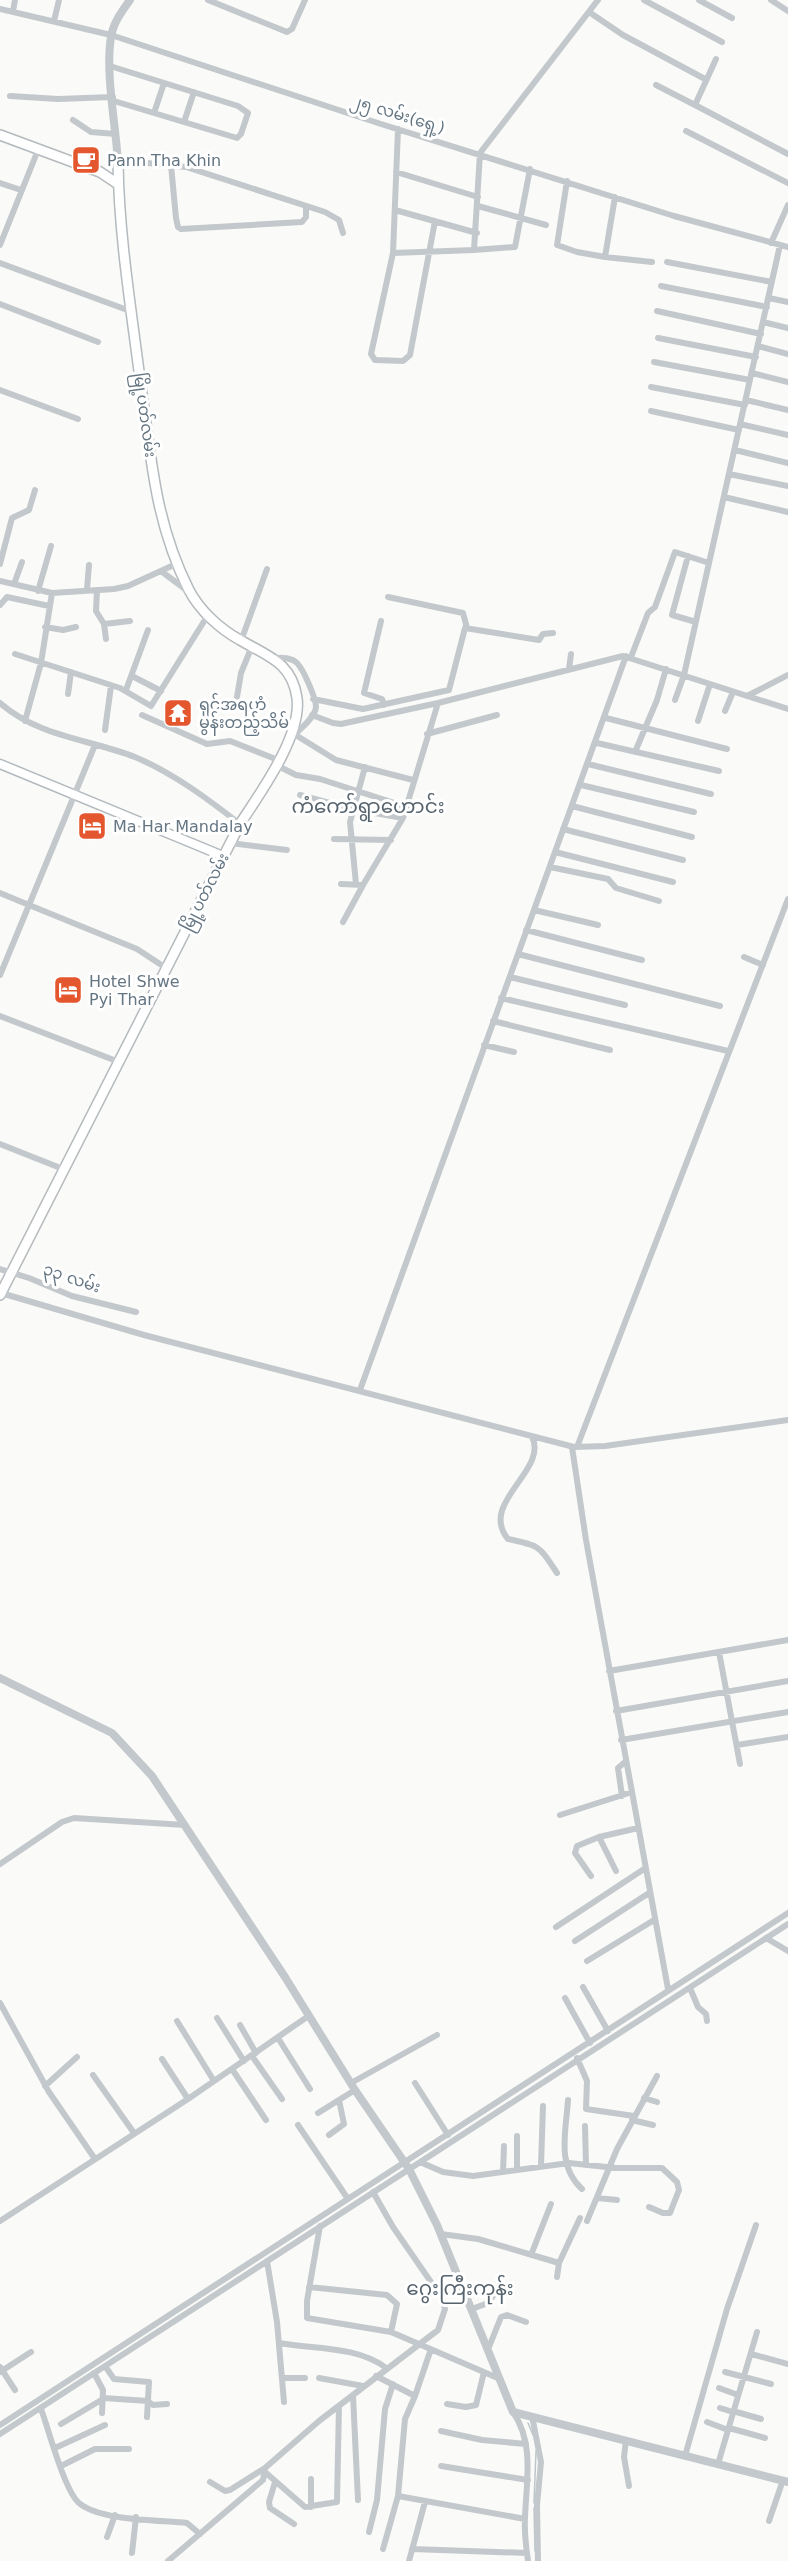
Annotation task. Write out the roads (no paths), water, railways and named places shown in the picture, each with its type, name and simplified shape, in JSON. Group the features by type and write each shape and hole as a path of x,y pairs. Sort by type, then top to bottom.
{"main road":[{"path":"0,135 100,172 118,184"},
{"path":"100,172 110,170 118,162"},
{"name":"မြို့ပတ်လမ်း","path":"1,1294 230,843 291,738 296,717 297,699 290,674 275,658 241,641 208,615 191,593 176,564 161,520 130,311 118,162"},
{"path":"0,764 224,856"}],"street":[{"path":"14,11 15,0"},
{"path":"54,21 59,0"},
{"path":"130,0 119,15 111,35 110,66 118,162 196,169 306,206 339,220 343,233"},
{"path":"208,0 287,32 292,29 304,0"},
{"path":"474,250 477,233 480,153 598,0"},
{"path":"644,0 722,42"},
{"path":"699,0 732,18"},
{"path":"771,0 788,11"},
{"name":"၂၅ လမ်း(ရှေ့)","path":"0,9 111,35 615,197 788,247"},
{"path":"589,12 623,35 705,79"},
{"path":"695,105 716,59"},
{"path":"10,96 113,99 237,138 247,119 246,109 110,66"},
{"path":"154,113 164,82"},
{"path":"656,85 788,154"},
{"path":"184,123 194,92"},
{"path":"73,120 91,132 116,134"},
{"path":"398,129 393,253 371,354 375,360 407,360 435,221"},
{"path":"686,131 788,183"},
{"path":"0,245 38,150"},
{"path":"171,165 179,228 302,222 306,217 306,206"},
{"path":"393,253 513,249 530,170"},
{"path":"396,172 478,197"},
{"path":"567,181 557,245 577,252 652,262"},
{"path":"0,183 21,190"},
{"path":"605,256 615,197"},
{"path":"771,243 788,205"},
{"path":"478,206 546,225"},
{"path":"395,210 477,233"},
{"path":"0,222 8,225"},
{"path":"675,700 684,675 780,245"},
{"path":"667,262 772,282"},
{"path":"0,263 130,311"},
{"path":"661,286 767,307"},
{"path":"769,298 788,302"},
{"path":"0,304 98,342"},
{"path":"657,311 761,334"},
{"path":"763,322 788,328"},
{"path":"658,338 756,357"},
{"path":"758,346 788,354"},
{"path":"654,362 788,382"},
{"path":"651,387 788,410"},
{"path":"0,390 78,419"},
{"path":"651,411 788,435"},
{"path":"735,450 788,463"},
{"path":"729,474 788,486"},
{"path":"0,564 12,518 29,510 35,490"},
{"path":"724,497 788,512"},
{"path":"38,591 51,546"},
{"path":"360,1390 563,829 629,657 648,614 655,607 674,553 709,563"},
{"path":"688,556 672,615 696,622"},
{"path":"14,584 22,562"},
{"path":"0,581 51,593 98,590 128,586 176,564"},
{"path":"87,589 89,565"},
{"path":"241,641 267,569"},
{"path":"161,571 191,593"},
{"path":"98,590 96,611 104,624 106,639"},
{"path":"25,721 41,663 51,593"},
{"path":"0,604 7,597 49,606"},
{"path":"388,597 463,613 467,628"},
{"path":"15,654 126,690 151,706 208,615"},
{"path":"104,624 130,621"},
{"path":"381,621 364,693 382,699 384,705"},
{"path":"45,627 63,630 76,627"},
{"path":"467,628 539,640 543,634 553,633"},
{"path":"313,699 363,709 449,690 463,632 467,628"},
{"path":"126,690 148,630"},
{"path":"237,697 242,673 252,646"},
{"path":"569,669 571,654"},
{"path":"275,658 283,657 297,663 307,678 316,707 312,715 291,738 323,754 413,780"},
{"path":"312,715 341,724 438,703 569,669 629,657 788,709"},
{"path":"635,752 666,669"},
{"path":"68,694 71,672"},
{"path":"747,696 788,675"},
{"path":"132,676 161,691"},
{"path":"698,721 710,684"},
{"path":"105,730 111,686"},
{"path":"725,711 732,692"},
{"path":"0,703 25,721 59,736 137,758 170,776 240,824"},
{"path":"343,922 359,884 391,840 403,819 438,703"},
{"path":"142,715 207,744 230,741 277,762 296,775 320,779 407,807"},
{"path":"427,734 497,715"},
{"path":"606,718 727,749"},
{"path":"597,743 719,771"},
{"path":"0,975 95,745"},
{"path":"588,764 711,795"},
{"path":"359,884 350,840 351,809 365,767"},
{"path":"581,785 694,812"},
{"path":"300,795 351,809 403,819"},
{"path":"572,806 692,837"},
{"path":"563,829 683,860"},
{"path":"334,839 391,840"},
{"path":"230,843 287,850"},
{"path":"555,852 672,882"},
{"path":"550,867 608,879 616,888 659,901"},
{"path":"341,884 359,884"},
{"path":"0,892 137,949 166,968"},
{"path":"668,1989 609,1671 574,1447 788,899"},
{"path":"534,909 598,925"},
{"path":"526,930 642,960"},
{"path":"518,954 720,1006"},
{"path":"744,957 763,965"},
{"path":"510,976 625,1005"},
{"path":"501,998 728,1051"},
{"path":"0,1016 119,1062"},
{"path":"493,1021 610,1050"},
{"path":"484,1045 514,1052"},
{"path":"0,1144 63,1169"},
{"name":"၃၃ လမ်း","path":"0,1269 72,1296 136,1312"},
{"path":"1,1294 144,1335 574,1447 605,1446 788,1420"},
{"path":"532,1437 534,1451 506,1502 499,1518 500,1527 508,1539 534,1544 540,1548 557,1574"},
{"path":"609,1671 788,1640"},
{"path":"719,1652 740,1764"},
{"path":"0,1678 98,1724 121,1740 152,1776 285,1977 307,2017 407,2166 441,2235 489,2347 526,2444 527,2557 502,2558 412,2549"},
{"path":"616,1711 788,1681"},
{"path":"621,1740 788,1712"},
{"path":"736,1745 788,1737"},
{"path":"622,1797 618,1768 626,1762"},
{"path":"560,1815 632,1792"},
{"path":"0,1864 62,1822 74,1818 185,1825"},
{"path":"591,1876 575,1853 575,1848 599,1837 638,1828"},
{"path":"599,1837 616,1871"},
{"path":"555,1927 644,1869"},
{"path":"575,1941 649,1893"},
{"path":"41,2404 291,2241 348,2199 407,2166 420,2162 668,1989 788,1913"},
{"path":"587,1961 654,1920"},
{"path":"0,2425 24,2414 94,2373 267,2261 291,2241 320,2226 374,2192 448,2135 690,1988 788,1924"},
{"path":"766,1938 788,1951"},
{"path":"583,1987 608,2031"},
{"path":"690,1988 698,2007 706,2014 707,2021"},
{"path":"565,1998 590,2043"},
{"path":"0,2003 45,2086 95,2159"},
{"path":"0,2221 188,2099 307,2017"},
{"path":"217,2018 244,2061"},
{"path":"177,2021 214,2081"},
{"path":"240,2025 254,2054 282,2099"},
{"path":"318,2114 353,2087 436,2035"},
{"path":"278,2037 310,2089"},
{"path":"45,2086 77,2057"},
{"path":"577,2058 587,2082 586,2109 633,2118 653,2125"},
{"path":"162,2059 188,2099"},
{"path":"232,2069 266,2120"},
{"path":"93,2075 134,2133"},
{"path":"587,2221 633,2118 657,2076"},
{"path":"415,2083 448,2135"},
{"path":"644,2098 657,2102"},
{"path":"328,2135 344,2124 339,2100"},
{"path":"568,2100 565,2164 569,2177 582,2189"},
{"path":"541,2165 543,2106"},
{"path":"298,2125 348,2199"},
{"path":"585,2126 586,2164"},
{"path":"517,2136 517,2170"},
{"path":"503,2172 504,2146"},
{"path":"420,2162 454,2174 484,2176 541,2165 586,2164 610,2168 657,2167 674,2178 679,2188 670,2213 663,2213 649,2207"},
{"path":"210,2482 225,2491 230,2490 265,2470 363,2386 438,2330 446,2309 442,2298 393,2227 374,2192"},
{"path":"598,2198 617,2200"},
{"path":"531,2255 551,2204"},
{"path":"557,2277 559,2264 580,2218"},
{"path":"320,2226 306,2311 310,2319 391,2332 500,2379"},
{"path":"685,2456 727,2309 756,2226"},
{"path":"441,2235 478,2239 559,2264"},
{"path":"267,2261 279,2343 284,2402"},
{"path":"309,2287 387,2295 397,2304 391,2332"},
{"path":"472,2309 488,2303 493,2296"},
{"path":"489,2347 501,2317 507,2315 526,2322"},
{"path":"718,2464 757,2332"},
{"path":"279,2343 357,2355 376,2361 386,2368"},
{"path":"383,2548 398,2496 405,2419 431,2349"},
{"path":"15,2390 1,2370 30,2352"},
{"path":"751,2354 788,2364"},
{"path":"105,2366 114,2379 149,2382 147,2417"},
{"path":"447,2404 466,2407 476,2405 484,2372"},
{"path":"725,2372 771,2384"},
{"path":"94,2373 102,2384 102,2414"},
{"path":"376,2376 415,2396"},
{"path":"283,2378 305,2378"},
{"path":"319,2378 363,2386"},
{"path":"369,2532 377,2500 385,2409 393,2384"},
{"path":"719,2388 738,2395"},
{"path":"353,2395 358,2500"},
{"path":"61,2424 103,2398 148,2401 153,2405 167,2404"},
{"path":"41,2404 61,2466 78,2502 88,2508 115,2515 162,2523 187,2523 200,2534"},
{"path":"265,2470 275,2482 301,2504 311,2507 326,2505 339,2499 339,2406"},
{"path":"720,2408 762,2419"},
{"path":"513,2412 785,2481 769,2521"},
{"path":"0,2434 24,2414"},
{"path":"532,2415 541,2462 537,2505 538,2561"},
{"path":"707,2422 765,2438"},
{"path":"55,2448 105,2425"},
{"path":"441,2431 482,2440 526,2444"},
{"path":"626,2440 624,2457 629,2486"},
{"path":"61,2466 95,2449 129,2450"},
{"path":"441,2466 528,2480"},
{"path":"168,2561 263,2480 265,2470"},
{"path":"311,2479 311,2507"},
{"path":"275,2482 269,2502 270,2508 294,2524"},
{"path":"398,2496 525,2519"},
{"path":"409,2561 425,2502"},
{"path":"107,2537 115,2515"},
{"path":"132,2553 136,2517"},
{"path":"469,2561 470,2553"}],"waterway":[{"path":"528,2423 533,2435"},
{"path":"534,2503 536,2451"},
{"path":"534,2508 535,2551"}],"place":[{"name":"Pann Tha Khin","path":"86,160"},
{"name":"ရှင်အရဟံ မွန်းတည့်သိမ်","path":"178,713"},
{"name":"Ma Har Mandalay","path":"92,826"},
{"name":"Hotel Shwe Pyi Thar","path":"68,990"}],"district":[{"name":"ကံကော်ရွာဟောင်း","path":"368,806"},
{"name":"ဂွေးကြီးကုန်း","path":"460,2288"}]}
